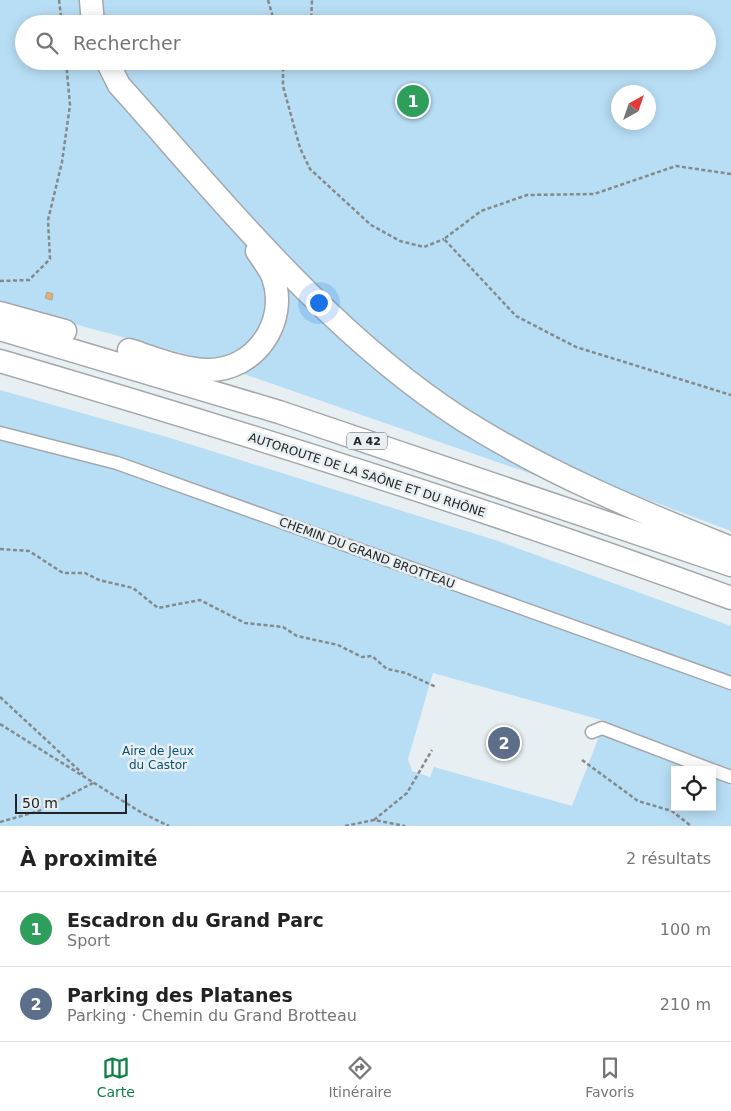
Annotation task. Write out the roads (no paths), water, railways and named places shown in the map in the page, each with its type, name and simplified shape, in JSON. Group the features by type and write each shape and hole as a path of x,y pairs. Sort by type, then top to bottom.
{"highway":[{"path":"85,0 86,15"},
{"path":"91,0 92,15"},
{"path":"0,313 206,370 225,368 247,359 263,344 274,325 278,305 273,277 257,252 112,89 102,70"},
{"path":"112,70 119,85 266,249 352,334 412,383 463,420 547,467 626,505 731,548"},
{"name":"A 42","path":"0,329 288,415 731,565"},
{"name":"AUTOROUTE DE LA SAÔNE ET DU RHÔNE","path":"0,362 273,444 433,496 731,598"}],"street":[{"name":"CHEMIN DU GRAND BROTTEAU","path":"0,434 117,463 731,683"},
{"path":"592,732 602,728 702,766"},
{"path":"716,771 731,777"}],"place":[{"name":"Escadron du Grand Parc","path":"413,101"},
{"name":"Parking des Platanes","path":"504,743"}],"park label":[{"name":"Aire de Jeux du Castor","path":"158,758"}]}
